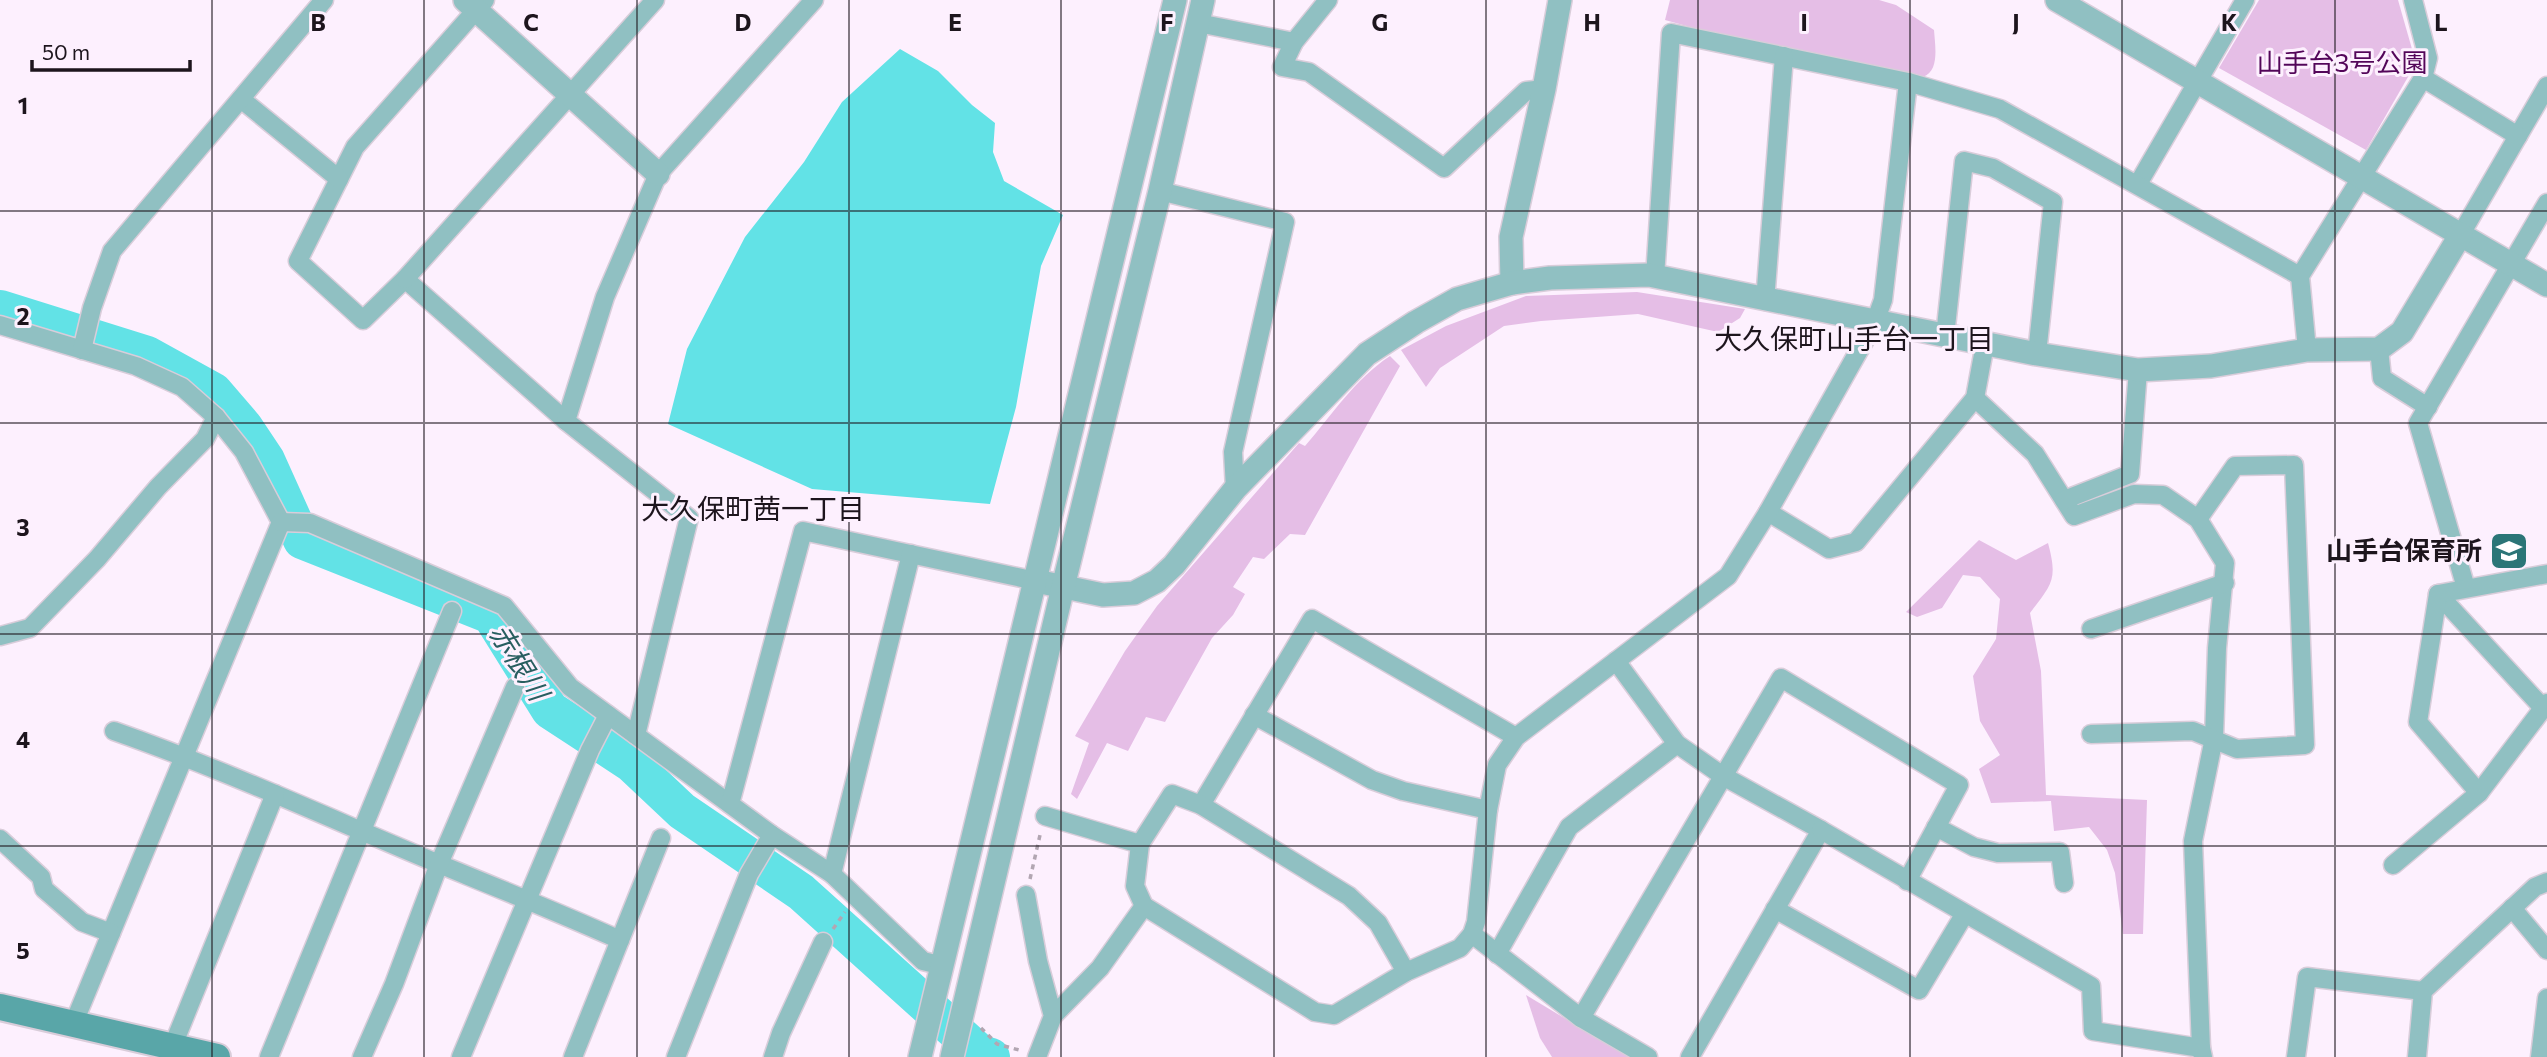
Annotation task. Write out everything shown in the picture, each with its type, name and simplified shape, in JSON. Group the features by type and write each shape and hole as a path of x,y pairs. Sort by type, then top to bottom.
{"main road":[{"path":"0,1007 173,1052 217,1057"}],"street":[{"path":"82,350 92,307 112,251 324,0"},
{"path":"656,0 571,95 405,279 363,320 298,261 355,147 476,3 571,95 658,174"},
{"path":"566,421 605,297 658,174 814,0"},
{"path":"920,1057 1175,0"},
{"path":"952,1057 1160,191 1203,0"},
{"path":"1328,0 1294,42 1282,67 1309,72 1444,168 1526,91 1544,89"},
{"path":"1512,283 1511,237 1544,89 1560,0"},
{"path":"2138,184 2245,0"},
{"path":"2306,350 2300,275 2423,78 2428,58 2413,0"},
{"path":"2068,3 2547,285"},
{"path":"1198,23 1294,42"},
{"path":"1655,277 1671,33 1908,82 2000,109 2300,275"},
{"path":"1765,301 1784,56"},
{"path":"2423,78 2518,136"},
{"path":"1406,972 1377,923 1349,896 1201,805 1171,794 1140,844 1135,886 1144,906 1315,1012 1334,1015 1406,972 1460,948 1472,934 1476,922 1488,810 1497,765 1516,737 1728,576 1768,512 1875,322 1883,300 1908,82"},
{"path":"730,804 803,531 1103,595 1134,593 1157,581 1174,565 1235,489 1367,354 1457,299 1512,283 1550,278 1655,277 1984,344 2137,370 2211,366 2306,350 2379,349 2402,332 2547,86"},
{"path":"241,99 339,179"},
{"path":"1945,336 1964,161 1993,167 2053,202 2038,354"},
{"path":"1160,191 1284,222 1233,452 1235,489"},
{"path":"2466,589 2418,423 2547,203"},
{"path":"405,279 566,421 688,519 636,735"},
{"path":"0,325 136,366 181,387 216,417 244,452 281,523 73,1025"},
{"path":"1768,512 1829,549 1856,542 1975,398 1984,344"},
{"path":"2379,349 2382,378 2428,407"},
{"path":"2064,500 2130,474 2137,370"},
{"path":"1616,661 1677,744 1723,776 2091,986 2093,1031 2202,1052 2193,841 2214,738 2217,648 2225,563 2198,519 2163,495 2134,494 2074,516 2035,454 1975,398"},
{"path":"0,636 30,628 97,559 158,487 205,439 216,417"},
{"path":"2091,734 2193,731 2237,749 2305,746 2294,465 2235,467 2198,519"},
{"path":"281,523 310,523 504,606 570,687 772,835 832,874 923,961 943,966"},
{"path":"832,874 911,554"},
{"path":"2438,594 2547,574"},
{"path":"2091,629 2225,583"},
{"path":"2393,865 2479,793 2545,706 2438,594"},
{"path":"2438,594 2418,722 2479,793"},
{"path":"268,1057 452,611"},
{"path":"1201,805 1312,619 1516,737"},
{"path":"1581,1018 1781,678 1959,785 1907,881"},
{"path":"362,1057 394,984 439,863 514,687"},
{"path":"461,1057 590,750 608,715"},
{"path":"1254,715 1372,780 1403,791 1488,810"},
{"path":"114,731 185,756 528,898 620,940"},
{"path":"1497,954 1569,827 1677,744"},
{"path":"173,1052 275,794"},
{"path":"1045,816 1140,844"},
{"path":"1936,827 1974,847 1998,853 2060,852 2064,883"},
{"path":"1690,1057 1821,830"},
{"path":"676,1057 749,874 772,835"},
{"path":"573,1057 661,838"},
{"path":"0,839 41,877 44,890 82,922 111,933"},
{"path":"2417,1057 2423,990 2535,887 2547,882"},
{"path":"1026,895 1038,961 1053,1016"},
{"path":"1037,1056 1053,1016 1100,968 1144,906"},
{"path":"2512,908 2547,950"},
{"path":"1776,909 1919,990 1964,915"},
{"path":"1472,934 1581,1018 1648,1057"},
{"path":"773,1057 781,1033 823,942"},
{"path":"2296,1057 2307,977 2423,990"},
{"path":"2540,1057 2547,998"}],"path":[{"path":"1026,895 1045,816"},
{"path":"823,942 856,897"},
{"path":"979,1026 997,1044 1037,1056"}],"green space":[{"path":"1670,0 1879,0 1896,5 1934,30 1934,63 1932,69 1923,77 1770,49 1665,20"},
{"name":"山手台3号公園","path":"2259,0 2398,0 2416,63 2366,150 2219,68"},
{"path":"1637,292 1745,309 1740,318 1718,332 1638,314 1504,326 1440,368 1426,387 1401,350 1446,326 1526,296"},
{"path":"1390,356 1400,366 1305,535 1290,534 1264,559 1253,557 1233,587 1245,594 1233,615 1212,638 1165,722 1146,717 1128,751 1107,743 1077,799 1071,794 1089,743 1075,736 1125,651 1157,606 1299,443 1305,446 1365,376"},
{"path":"1979,540 2016,560 2048,543 2052,565 2051,581 2030,613 2041,671 2046,795 2147,800 2143,934 2123,934 2115,873 2107,850 2089,827 2054,831 2051,801 1991,803 1979,769 2000,755 1980,721 1973,676 1996,639 2000,599 1980,577 1963,575 1942,608 1917,617 1906,612"},
{"path":"1526,995 1629,1057 1552,1057 1540,1038"}],"water":[{"path":"900,49 938,71 972,105 995,123 993,152 1004,181 1063,215 1041,266 1016,407 990,504 812,489 668,424 687,349 745,237 804,162 842,102"}],"waterway":[{"name":"赤根川","path":"0,309 147,355 214,392 244,427 266,460 302,540 491,615 550,710 631,763 682,811 801,892 981,1054 991,1057"}],"place":[{"name":"山手台保育所","path":"2509,551"}],"district":[{"name":"大久保町山手台一丁目","path":"1854,339"},
{"name":"大久保町茜一丁目","path":"753,509"}]}
